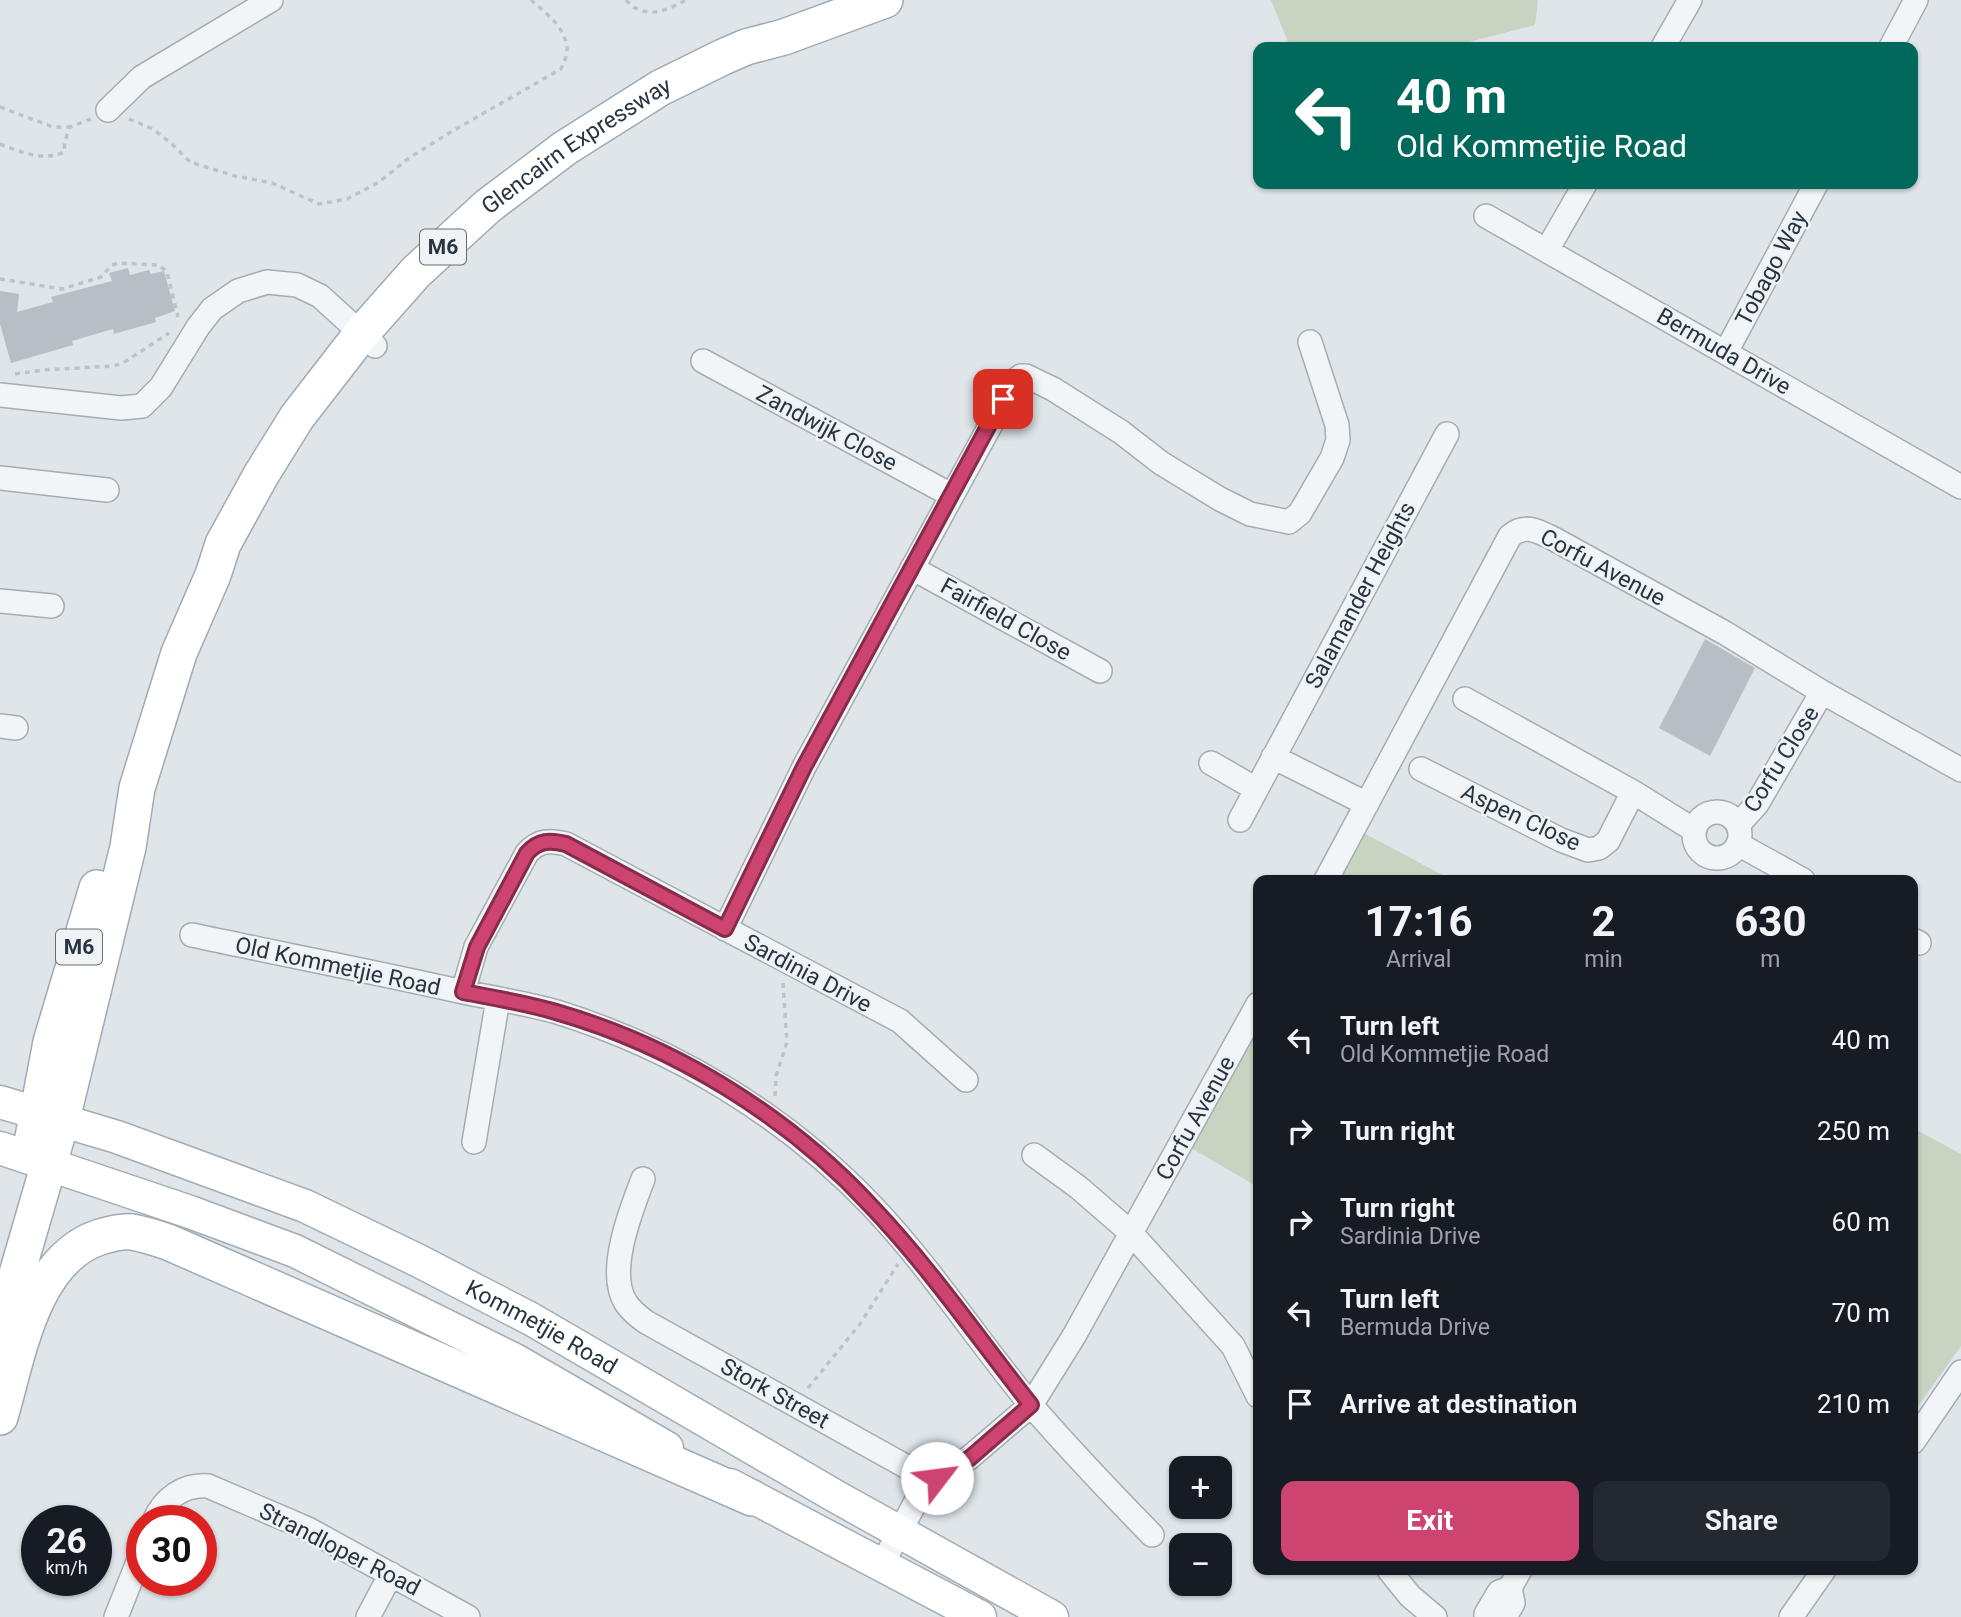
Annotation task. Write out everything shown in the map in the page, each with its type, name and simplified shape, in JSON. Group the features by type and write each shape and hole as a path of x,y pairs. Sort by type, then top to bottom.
{"main road":[{"name":"Glencairn Expressway","path":"51,1116 51,1042 110,844 137,788 179,653 213,575 368,339 554,180 626,129 784,37 885,0"},
{"name":"Kommetjie Road","path":"0,1102 117,1137 305,1206 419,1261 531,1319 835,1496 1052,1617"},
{"name":"M6","path":"0,1261 26,1156 51,1116"},
{"name":"Kommetjie Road","path":"26,1156 295,1251 515,1360 752,1498 882,1563 980,1617"},
{"name":"M6","path":"0,1332 26,1156"},
{"path":"0,1417 29,1321 50,1274 74,1250 90,1240 129,1231 168,1242 752,1498"}],"street":[{"path":"108,110 142,77 271,0"},
{"path":"1666,42 1690,0"},
{"path":"1894,42 1916,0"},
{"path":"1547,250 1582,189"},
{"name":"Tobago Way","path":"1726,352 1813,189"},
{"name":"Bermuda Drive","path":"1486,216 1961,487"},
{"path":"0,396 129,408 142,406 161,387 198,327 212,310 238,291 257,284 282,283 309,290 328,301 368,339"},
{"path":"725,929 804,767 1014,380 1026,376 1053,389 1099,417 1161,463 1220,499 1250,514 1289,522 1300,513 1332,458 1338,440 1337,425 1310,342"},
{"name":"Zandwijk Close","path":"703,361 951,495"},
{"name":"Salamander Heights","path":"1240,820 1447,433"},
{"path":"0,478 107,490"},
{"name":"Corfu Avenue","path":"1329,875 1510,536 1522,528 1530,528 1554,539 1961,771"},
{"name":"Fairfield Close","path":"912,568 1100,671"},
{"path":"0,601 52,606"},
{"name":"Corfu Close","path":"1738,835 1822,692"},
{"path":"1465,699 1633,792 1694,831"},
{"path":"1273,757 1367,804"},
{"path":"1211,763 1256,789"},
{"name":"Aspen Close","path":"1421,769 1561,840 1588,849 1599,848 1608,841 1633,792"},
{"path":"1738,835 1725,857 1707,856 1695,843 1694,831 1698,821 1705,815 1724,813 1732,817 1738,835 1796,875"},
{"name":"Sardinia Drive","path":"463,992 477,947 527,853 538,843 547,841 566,844 900,1021 966,1080"},
{"name":"Old Kommetjie Road","path":"192,935 555,1012 659,1051 778,1122 845,1179 909,1248 1031,1405 1152,1535"},
{"path":"474,1142 498,999"},
{"name":"Corfu Avenue","path":"1031,1405 1074,1336 1253,1013"},
{"path":"1034,1155 1078,1186 1130,1232 1233,1346 1253,1386"},
{"name":"Stork Street","path":"643,1180 632,1209 620,1262 619,1278 625,1302 646,1322 916,1472 930,1476"},
{"path":"1918,1435 1961,1372"},
{"path":"882,1563 930,1476 937,1478 970,1458 1031,1405"},
{"name":"Strandloper Road","path":"164,1505 180,1490 208,1486 308,1529 468,1617"},
{"path":"368,1617 391,1574"},
{"path":"1392,1575 1410,1596 1435,1617"},
{"path":"1791,1617 1820,1575"},
{"path":"1486,1617 1499,1592 1515,1579"},
{"path":"1505,1617 1513,1603 1515,1579"},
{"path":"116,1617 126,1592"}],"path":[{"path":"0,107 53,127 70,127 85,119 97,118 108,110 153,130 190,162 235,176 272,183 319,204 347,200 379,182 449,132 561,69 568,50 561,31 546,12 531,0"},
{"path":"625,0 635,10 649,13 686,0"},
{"path":"0,144 29,155 54,157 64,152 70,127"},
{"path":"0,279 62,289 101,277 112,265 119,263 159,265 167,272 179,312 179,317 166,335 124,363 11,375"},
{"path":"778,1122 775,1089 787,1032 782,958"},
{"path":"795,1404 860,1324 909,1248"}],"green space":[{"path":"1271,0 1538,0 1535,25 1469,42 1288,42"},
{"path":"1360,831 1443,875 1337,875"},
{"path":"1253,1030 1253,1184 1191,1148"},
{"path":"1918,1131 1961,1154 1961,1346 1918,1406"}],"building":[{"path":"128,268 130,275 149,270 151,274 164,271 175,311 155,318 156,322 114,334 113,329 72,341 73,345 11,363 0,324 0,291 19,294 17,312 53,302 51,297 112,281 109,273"},
{"path":"1705,639 1755,668 1710,756 1659,728"}],"route":[{"path":"937,1478 970,1458 1031,1405 918,1259 872,1206 821,1157 769,1116 659,1051 555,1012 463,992 477,947 527,853 538,843 556,841 566,844 725,929 804,767 1003,399"}]}
